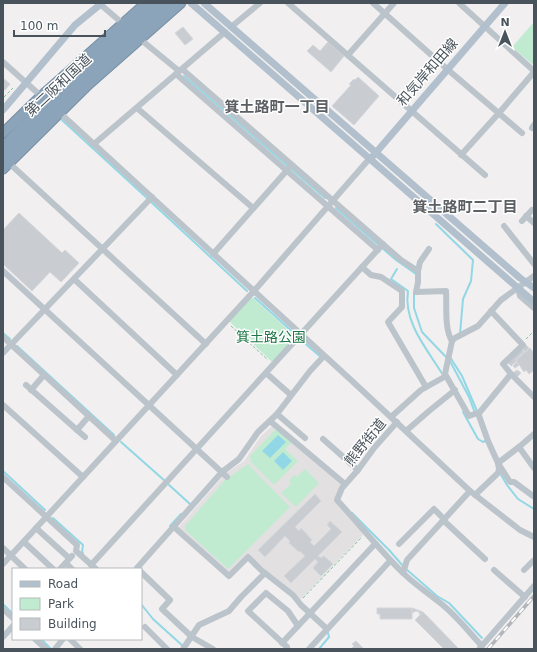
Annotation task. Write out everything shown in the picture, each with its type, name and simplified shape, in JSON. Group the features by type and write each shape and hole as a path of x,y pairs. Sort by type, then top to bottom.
{"highway":[{"path":"3,133 40,96 146,3"},
{"name":"第二阪和国道","path":"3,147 42,106 158,3"},
{"name":"第二阪和国道","path":"5,163 44,116 125,41 170,3"},
{"path":"5,163 60,113 89,84 181,3"}],"main road":[{"path":"191,3 373,156 526,283 534,288"},
{"path":"204,3 534,302"},
{"name":"和気岸和田線","path":"373,156 411,110 505,3"},
{"path":"3,110 24,81 75,25 98,4"}],"street":[{"path":"231,27 260,3"},
{"path":"288,3 485,175"},
{"path":"373,3 522,133"},
{"path":"348,55 394,3"},
{"path":"459,3 533,73 461,154"},
{"path":"98,4 122,23"},
{"path":"94,144 225,32"},
{"path":"140,39 289,167 328,206 381,247 418,271"},
{"path":"3,62 40,96"},
{"path":"137,108 253,208"},
{"path":"60,113 392,417"},
{"path":"3,564 206,344 373,156"},
{"path":"5,163 206,344"},
{"path":"289,167 333,200 381,247"},
{"path":"213,254 289,167"},
{"path":"3,353 152,197"},
{"path":"532,210 524,218 534,222"},
{"path":"504,226 534,264"},
{"path":"76,551 94,567 197,449 381,247"},
{"path":"429,249 420,262 416,292 446,292 447,323 452,341 445,374 470,416 476,414 487,404 499,387 511,374"},
{"path":"362,267 371,275 381,277 402,291 402,307 388,322 426,387"},
{"path":"3,271 227,477"},
{"path":"452,341 478,326 501,300 534,276"},
{"path":"74,279 177,375"},
{"path":"518,288 520,296 534,308"},
{"path":"491,311 523,345 503,364 534,397"},
{"path":"3,337 116,441"},
{"path":"137,568 222,472 239,459 258,432 277,414 324,356"},
{"path":"266,373 291,395"},
{"path":"32,390 44,375"},
{"name":"熊野街道","path":"366,532 337,500 342,488 397,422 392,417 426,387 446,376"},
{"path":"26,385 84,437"},
{"path":"406,432 455,390"},
{"path":"3,405 82,478"},
{"path":"277,414 305,438"},
{"path":"476,414 498,469 510,482 514,482 533,496"},
{"path":"77,430 89,416"},
{"path":"270,421 345,484"},
{"path":"397,422 472,493 520,530 534,537"},
{"path":"297,431 302,425"},
{"path":"403,573 407,560 443,520 534,434"},
{"path":"323,439 358,470"},
{"path":"519,447 534,468"},
{"path":"3,477 77,545 76,551 61,568"},
{"path":"399,544 434,509 443,520 485,559"},
{"path":"174,527 229,576 248,557 265,573 294,595 299,602 327,629"},
{"path":"36,528 68,560 72,568"},
{"path":"366,532 375,544 386,554 390,561 433,599 444,606 481,648 534,586"},
{"path":"24,542 52,568"},
{"path":"298,626 288,611 266,593 248,612 284,645 298,626 375,544"},
{"path":"3,548 25,568"},
{"path":"309,649 390,561"},
{"path":"524,570 533,561 534,562"},
{"path":"494,570 525,597"},
{"path":"142,573 170,600 162,609 192,637 213,649"},
{"path":"184,649 199,625 229,611 265,573"},
{"path":"3,637 12,627"},
{"path":"145,627 167,649"},
{"path":"36,640 46,649"},
{"path":"55,649 62,640"},
{"path":"71,640 80,649"}],"path":[{"path":"3,100 9,91 24,81"},
{"path":"226,321 273,365"},
{"path":"521,343 534,331"},
{"path":"244,338 247,334"},
{"path":"299,602 366,532"}],"shaded area":[{"path":"273,425 343,484 335,501 363,535 300,600 262,569 247,554 228,574 178,528 226,473 244,461 261,436"}],"green space":[{"path":"534,22 534,64 532,64 513,48 513,46"},
{"name":"箕土路公園","path":"250,298 253,298 295,336 295,338 273,363 229,321"},
{"path":"276,429 292,442 285,449 298,461 274,485 250,461 252,459 249,457"},
{"path":"248,464 290,507 228,569 185,530 185,526 225,480"},
{"path":"305,469 319,483 296,507 281,493 291,484 289,481 294,475 297,477"}],"water":[{"path":"278,435 286,442 270,458 262,451"},
{"path":"283,452 292,461 283,470 274,461"}],"building":[{"path":"183,27 193,39 185,45 175,33"},
{"path":"328,42 344,56 331,72 307,51 313,45 320,51"},
{"path":"358,77 379,96 354,125 332,106 351,85 349,84"},
{"path":"3,78 10,84 5,90 3,89"},
{"path":"19,213 62,253 65,250 79,263 61,282 50,272 32,291 3,264 3,230"},
{"path":"525,344 529,348 525,352 522,348"},
{"path":"530,348 534,353 534,370 529,374 526,370 524,372 516,360"},
{"path":"521,349 524,352 511,366 507,362"},
{"path":"517,362 519,365 515,368 513,366"},
{"path":"517,370 521,373 517,377 513,373"},
{"path":"315,494 321,501 295,527 299,531 301,528 312,540 310,542 314,546 331,529 327,525 330,521 342,532 318,556 321,558 324,556 333,564 321,576 313,568 318,562 315,559 291,583 284,576 305,556 289,543 290,541 285,536 265,557 258,550"},
{"path":"377,608 412,608 412,619 380,619 380,614 377,614"},
{"path":"412,608 423,612 420,615 419,612 416,611 412,613"},
{"path":"423,612 458,648 457,649 444,649 415,620"},
{"path":"356,641 364,649 351,649 354,646 352,644"}],"waterway":[{"path":"184,76 325,198"},
{"path":"62,120 147,198"},
{"path":"150,201 247,291"},
{"path":"336,208 396,260 416,274"},
{"path":"436,224 473,260 471,281 463,299 460,334"},
{"path":"397,269 391,279 408,291 407,302 409,314 413,324 418,335 443,375"},
{"path":"414,292 414,308 422,332 447,358"},
{"path":"255,298 296,335"},
{"path":"3,333 10,339"},
{"path":"301,340 322,358"},
{"path":"17,346 114,435"},
{"path":"450,357 462,376 477,411"},
{"path":"450,361 469,397 475,413"},
{"path":"463,412 478,439 483,442 485,441"},
{"path":"121,442 165,481"},
{"path":"3,471 45,510"},
{"path":"500,473 518,499 534,509"},
{"path":"168,484 190,504"},
{"path":"352,513 403,566"},
{"path":"171,527 170,526 181,514"},
{"path":"53,518 83,545 83,553"},
{"path":"406,569 437,596 449,603 482,638"},
{"path":"3,604 12,613"},
{"path":"142,605 153,619 184,647"},
{"path":"319,649 329,637 328,633"},
{"path":"42,640 51,649"}],"railway":[{"path":"488,649 534,596"}],"district":[{"name":"箕土路町一丁目","path":"277,107"},
{"name":"箕土路町二丁目","path":"465,207"}]}
